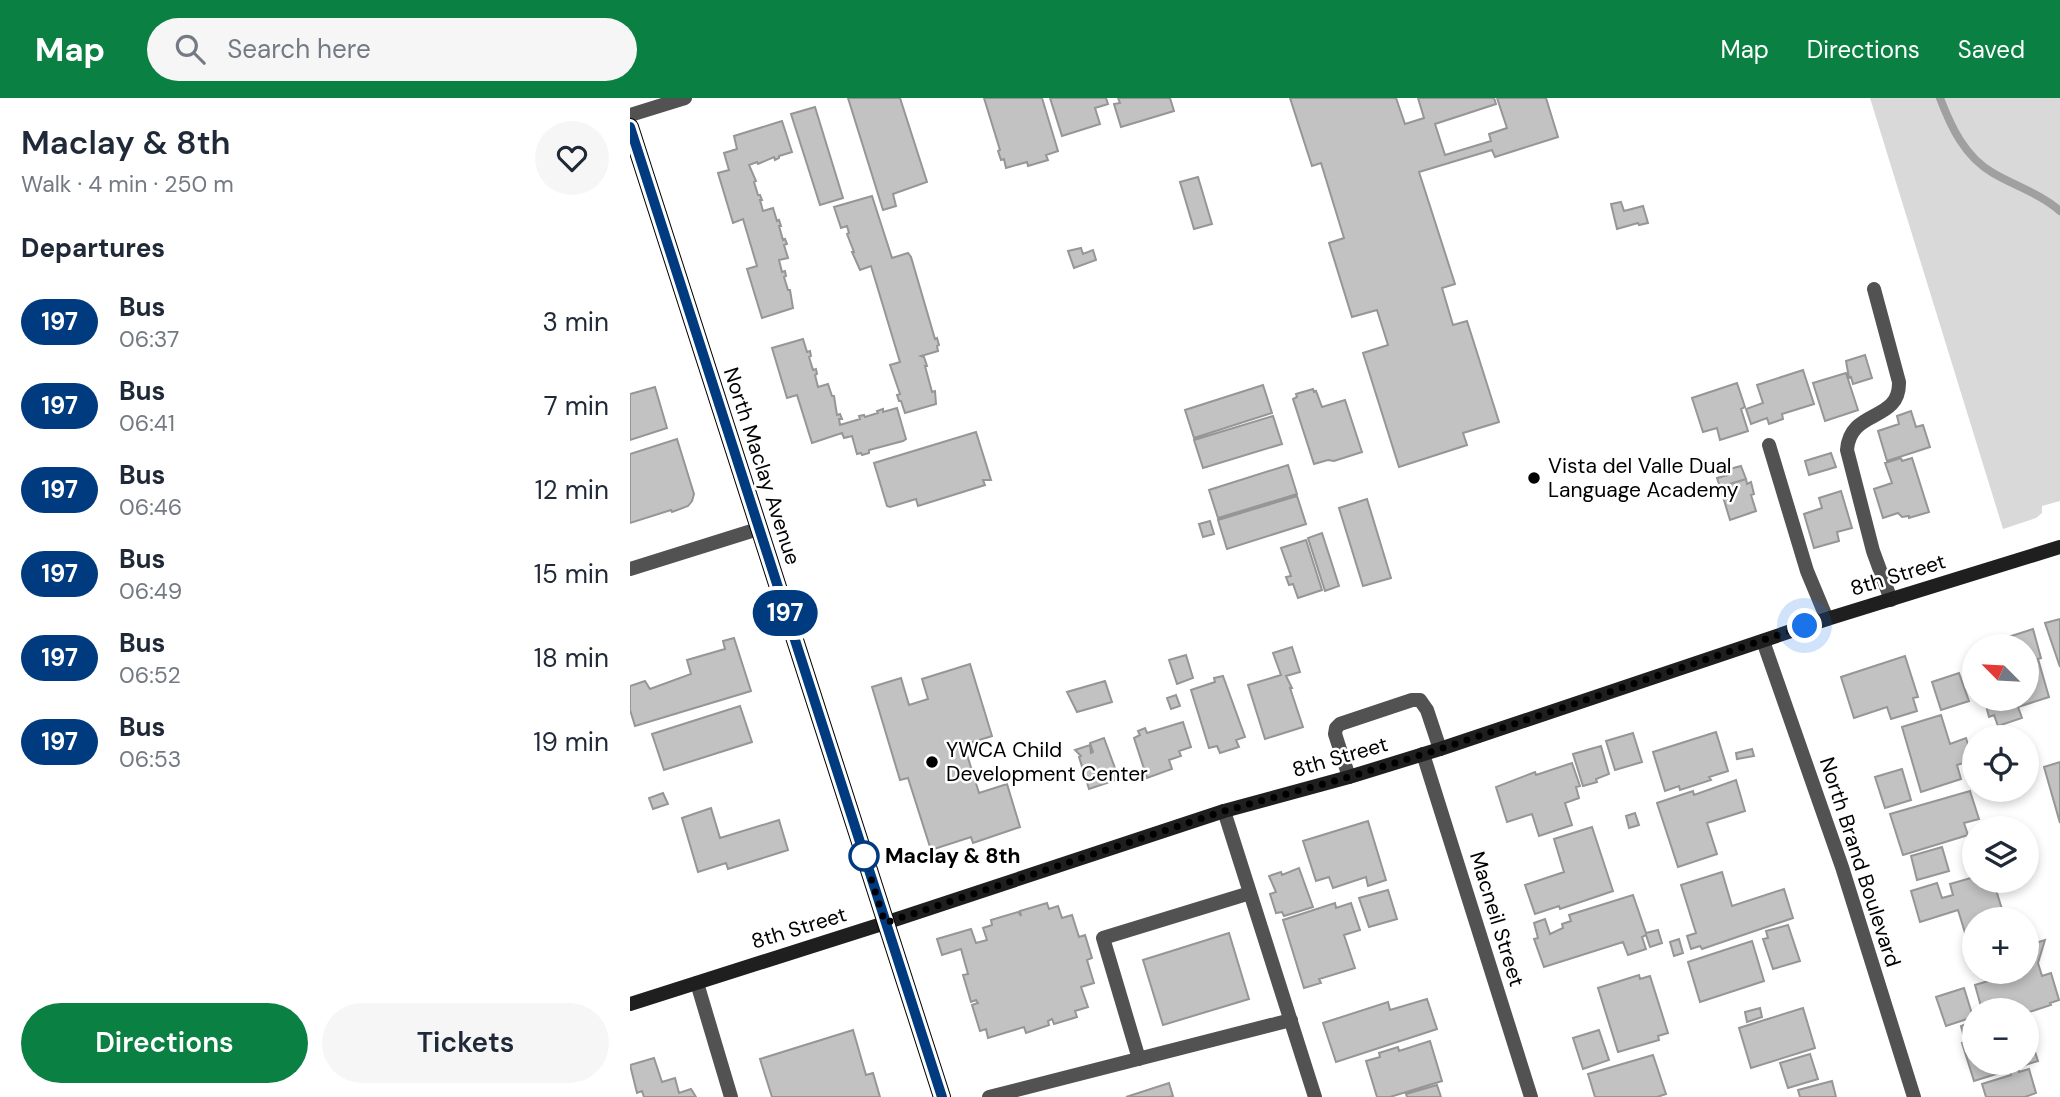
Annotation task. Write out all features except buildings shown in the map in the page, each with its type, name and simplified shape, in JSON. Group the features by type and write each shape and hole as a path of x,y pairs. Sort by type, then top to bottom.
{"main road":[{"name":"North Maclay Avenue","path":"630,127 942,1097"}],"street":[{"path":"630,115 685,98"},
{"path":"1874,289 1899,391 1894,404 1863,420 1853,430 1847,450 1873,551 1891,600"},
{"path":"1769,446 1807,571 1827,619"},
{"path":"630,569 758,529"},
{"name":"8th Street","path":"630,1004 1224,811 1440,749 1827,619 2060,547"},
{"name":"North Brand Boulevard","path":"1763,641 1842,867 1914,1097"},
{"path":"1349,777 1335,734 1336,728 1340,724 1412,699 1420,700 1427,710 1440,749"},
{"name":"Macneil Street","path":"1423,754 1531,1097"},
{"path":"1224,811 1315,1097"},
{"path":"1139,1059 1102,938 1250,893"},
{"path":"697,983 732,1097"},
{"path":"989,1097 1291,1020"}],"shaded area":[{"path":"1870,98 2060,98 2060,501 2042,506 2042,513 2036,518 2003,529"}],"waterway":[{"path":"1940,98 1954,130 1974,159 1993,173 2060,211"}],"bus line":[{"name":"197","path":"630,127 942,1097"}],"place":[{"name":"Vista del Valle Dual Language Academy","path":"1534,478"},
{"name":"YWCA Child Development Center","path":"932,762"},
{"name":"Maclay & 8th","path":"864,856"}],"route":[{"path":"864,856 885,923 1224,811 1440,749 1805,626"}]}
